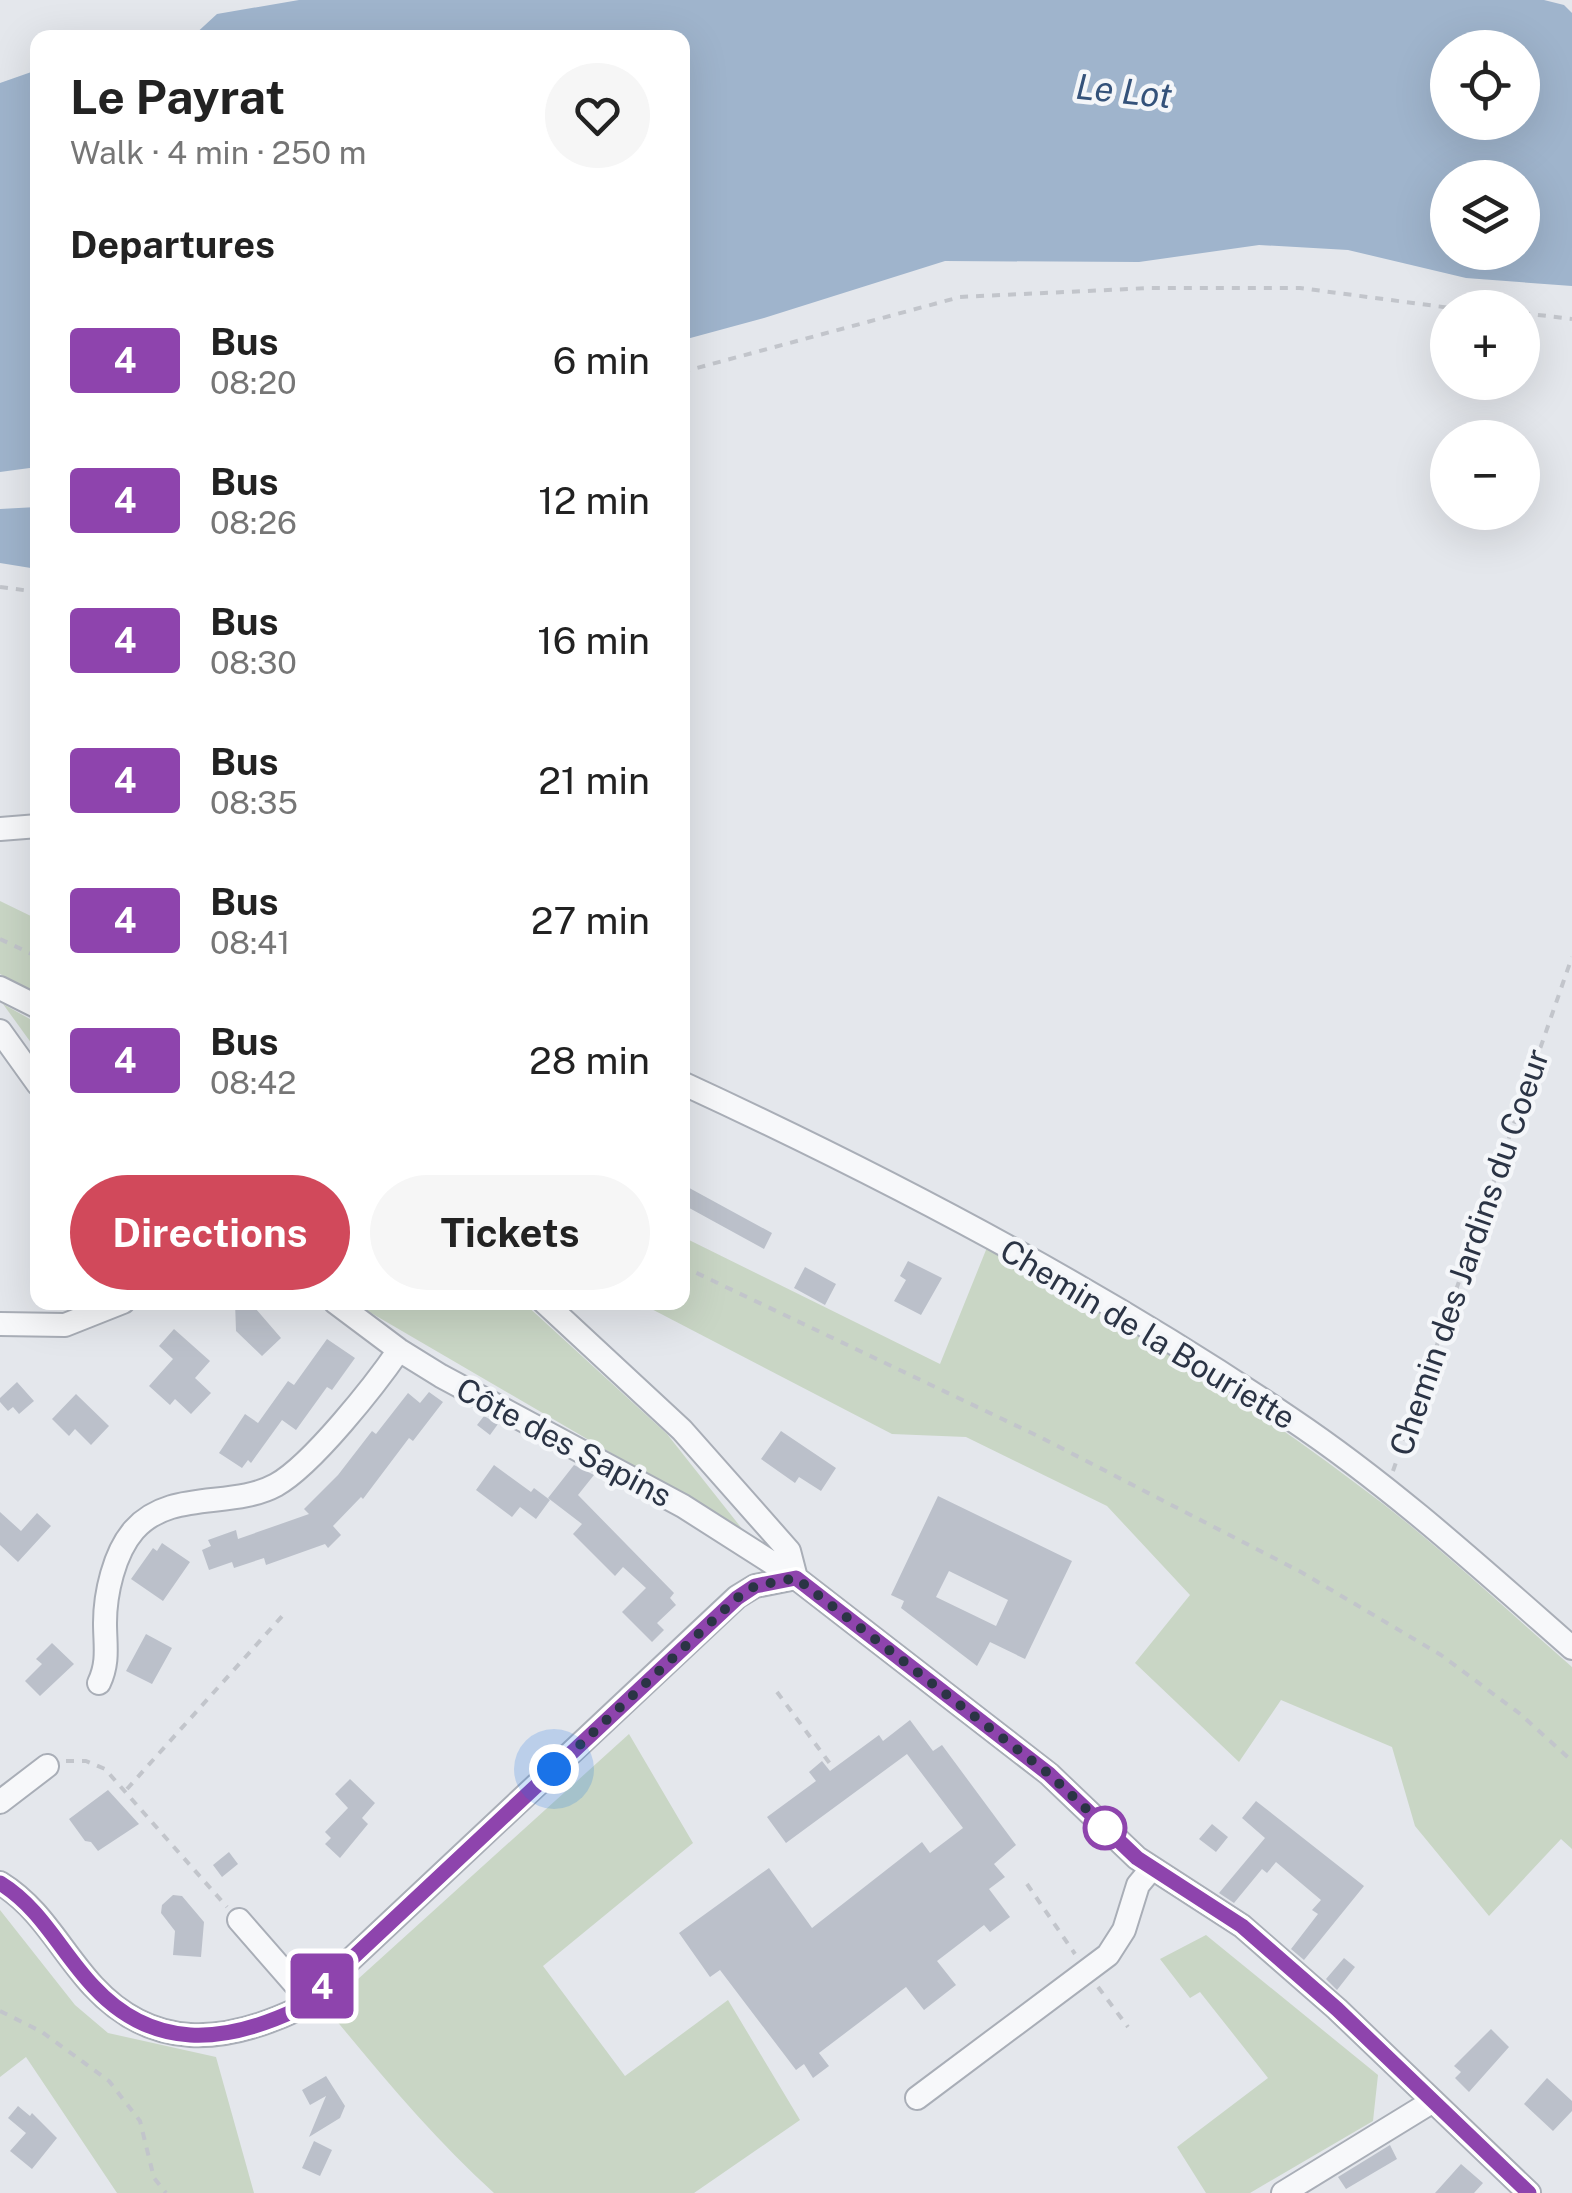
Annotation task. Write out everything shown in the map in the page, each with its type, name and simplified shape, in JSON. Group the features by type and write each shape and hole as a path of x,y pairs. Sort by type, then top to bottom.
{"street":[{"path":"0,829 30,827"},
{"path":"0,988 30,1004"},
{"path":"4,1043 30,1074"},
{"name":"Chemin de la Bouriette","path":"690,1087 960,1221 1096,1295 1292,1419 1386,1490 1572,1648"},
{"path":"0,1324 64,1326 103,1310"},
{"name":"Côte des Sapins","path":"346,1310 399,1350 683,1506 796,1578 1049,1774 1137,1858 1242,1926 1337,2009 1529,2193"},
{"path":"0,1883 22,1896 93,1986 147,2027 182,2036 213,2036 264,2025 298,2009 737,1598 755,1586 796,1578 789,1551 682,1430 553,1310"},
{"path":"99,1683 107,1659 106,1607 118,1555 132,1532 150,1516 170,1507 255,1492 277,1484 310,1456 399,1350"},
{"path":"0,1802 46,1766"},
{"path":"916,2098 1108,1955 1124,1930 1138,1885 1152,1868"},
{"path":"238,1920 308,1999"},
{"path":"1283,2193 1433,2101"}],"path":[{"path":"690,370 960,297 1148,288 1300,288 1430,305"},
{"path":"1540,315 1572,319"},
{"path":"0,587 30,591"},
{"path":"0,939 30,953"},
{"name":"Chemin des Jardins du Coeur","path":"1386,1490 1572,958"},
{"path":"690,1270 1040,1437 1301,1572 1441,1655 1519,1714 1572,1762"},
{"path":"125,1790 284,1614"},
{"path":"777,1692 831,1765"},
{"path":"46,1766 86,1761 106,1770 238,1920"},
{"path":"0,2011 42,2032 110,2082 140,2120 154,2178 166,2193"}],"green space":[{"path":"0,901 30,916 30,990 0,974"},
{"path":"3,1004 30,1019 30,1041"},
{"path":"690,1240 940,1364 988,1245 1139,1336 1287,1433 1407,1522 1572,1667 1572,1849 1561,1839 1489,1916 1415,1826 1392,1747 1281,1700 1239,1762 1135,1663 1190,1595 1107,1506 966,1437 892,1434 653,1310 690,1310"},
{"path":"366,1310 532,1310 667,1434 743,1530"},
{"path":"629,1734 693,1843 543,1966 625,2076 728,2000 800,2120 694,2193 494,2193 428,2127 326,2008"},
{"path":"0,1910 75,2005 108,2033 216,2057 254,2193 117,2193 26,2057 0,2077"},
{"path":"1206,1935 1378,2075 1373,2121 1250,2193 1206,2193 1177,2147 1268,2078 1200,1992 1190,1998 1160,1959"}],"water":[{"name":"Le Lot","path":"299,0 1544,0 1564,5 1572,13 1572,286 1466,278 1432,270 1540,270 1540,160 1430,160 1430,269 1348,250 1259,245 1139,262 945,261 690,338 690,30 200,30 217,14"},
{"path":"30,72 30,468 0,472 0,83"},
{"path":"30,507 30,568 0,563 0,509"}],"building":[{"path":"690,1188 772,1233 764,1249 690,1208"},
{"path":"908,1261 942,1278 921,1315 894,1301 906,1280 900,1276"},
{"path":"805,1267 836,1284 825,1305 794,1288"},
{"path":"235,1310 257,1310 281,1338 262,1356 236,1331"},
{"path":"174,1329 210,1361 195,1378 211,1393 191,1414 175,1399 170,1405 149,1386 173,1359 159,1346"},
{"path":"327,1339 355,1358 332,1390 327,1387 296,1430 282,1420 251,1463 248,1460 242,1468 219,1453 245,1414 258,1423 288,1381 294,1385"},
{"path":"17,1382 34,1401 19,1414 13,1407 8,1411 0,1402"},
{"path":"429,1392 443,1402 413,1441 409,1438 363,1499 333,1526 341,1535 328,1548 325,1544 266,1565 264,1558 234,1568 232,1562 209,1570 202,1550 211,1546 208,1540 236,1530 238,1539 309,1514 304,1509 338,1475 372,1431 376,1434 408,1393 420,1403"},
{"path":"76,1394 109,1426 91,1445 75,1429 69,1436 52,1419"},
{"path":"484,1416 498,1424 490,1435 477,1425"},
{"path":"781,1431 836,1468 821,1491 799,1477 795,1483 761,1459"},
{"path":"494,1465 531,1492 534,1488 550,1500 536,1519 520,1507 512,1517 476,1490"},
{"path":"574,1465 594,1475 578,1495 674,1593 670,1598 676,1605 657,1623 664,1630 652,1642 622,1612 646,1588 623,1567 615,1576 573,1534 582,1524 548,1498"},
{"path":"938,1496 1072,1561 1025,1659 990,1642 977,1666 901,1608 904,1601 891,1595","holes":["949,1571 1008,1600 996,1626 936,1597"]},
{"path":"0,1512 21,1531 37,1513 51,1526 18,1562 0,1545"},
{"path":"162,1543 190,1562 163,1601 131,1579 153,1548 157,1551"},
{"path":"146,1634 172,1648 152,1684 126,1671"},
{"path":"52,1643 74,1664 40,1696 25,1681 42,1664 36,1659"},
{"path":"910,1720 933,1751 942,1745 1016,1845 994,1864 1005,1877 989,1889 1010,1917 990,1932 984,1925 937,1961 956,1985 924,2010 906,1987 819,2053 829,2066 813,2078 804,2064 796,2070 720,1970 710,1977 679,1933 769,1868 812,1928 922,1842 930,1853 963,1828 907,1754 786,1843 767,1817 816,1781 809,1772 822,1761 830,1771 879,1735 883,1741"},
{"path":"350,1779 375,1803 362,1818 368,1824 340,1858 325,1844 331,1838 325,1832 348,1808 335,1794"},
{"path":"108,1790 139,1824 98,1851 69,1819"},
{"path":"1256,1801 1364,1886 1304,1960 1291,1949 1318,1914 1312,1910 1321,1900 1276,1862 1267,1873 1262,1869 1234,1903 1219,1893 1265,1838 1242,1818"},
{"path":"1212,1824 1228,1837 1216,1852 1199,1839"},
{"path":"229,1852 238,1864 222,1877 213,1865"},
{"path":"173,1895 182,1896 204,1922 201,1957 173,1955 175,1931 161,1913 162,1905"},
{"path":"1344,1958 1355,1967 1337,1990 1326,1979"},
{"path":"1491,2029 1509,2047 1469,2092 1455,2078 1461,2072 1454,2066"},
{"path":"326,2076 345,2106 340,2118 309,2137 326,2096 310,2105 302,2090"},
{"path":"1547,2078 1572,2101 1572,2111 1553,2131 1524,2104"},
{"path":"18,2106 30,2116 32,2113 57,2138 32,2169 10,2151 26,2133 8,2118"},
{"path":"314,2141 332,2150 320,2176 302,2168"},
{"path":"1390,2145 1397,2159 1346,2189 1338,2177"},
{"path":"1461,2164 1483,2183 1474,2193 1435,2193"}],"bus line":[{"name":"4","path":"0,1883 22,1896 93,1986 147,2027 182,2036 213,2036 264,2025 298,2009 737,1598 755,1586 796,1578 1049,1774 1137,1858 1242,1926 1337,2009 1529,2193"}],"route":[{"path":"554,1769 737,1598 755,1586 796,1578 1049,1774 1113,1834 1105,1828"}]}
